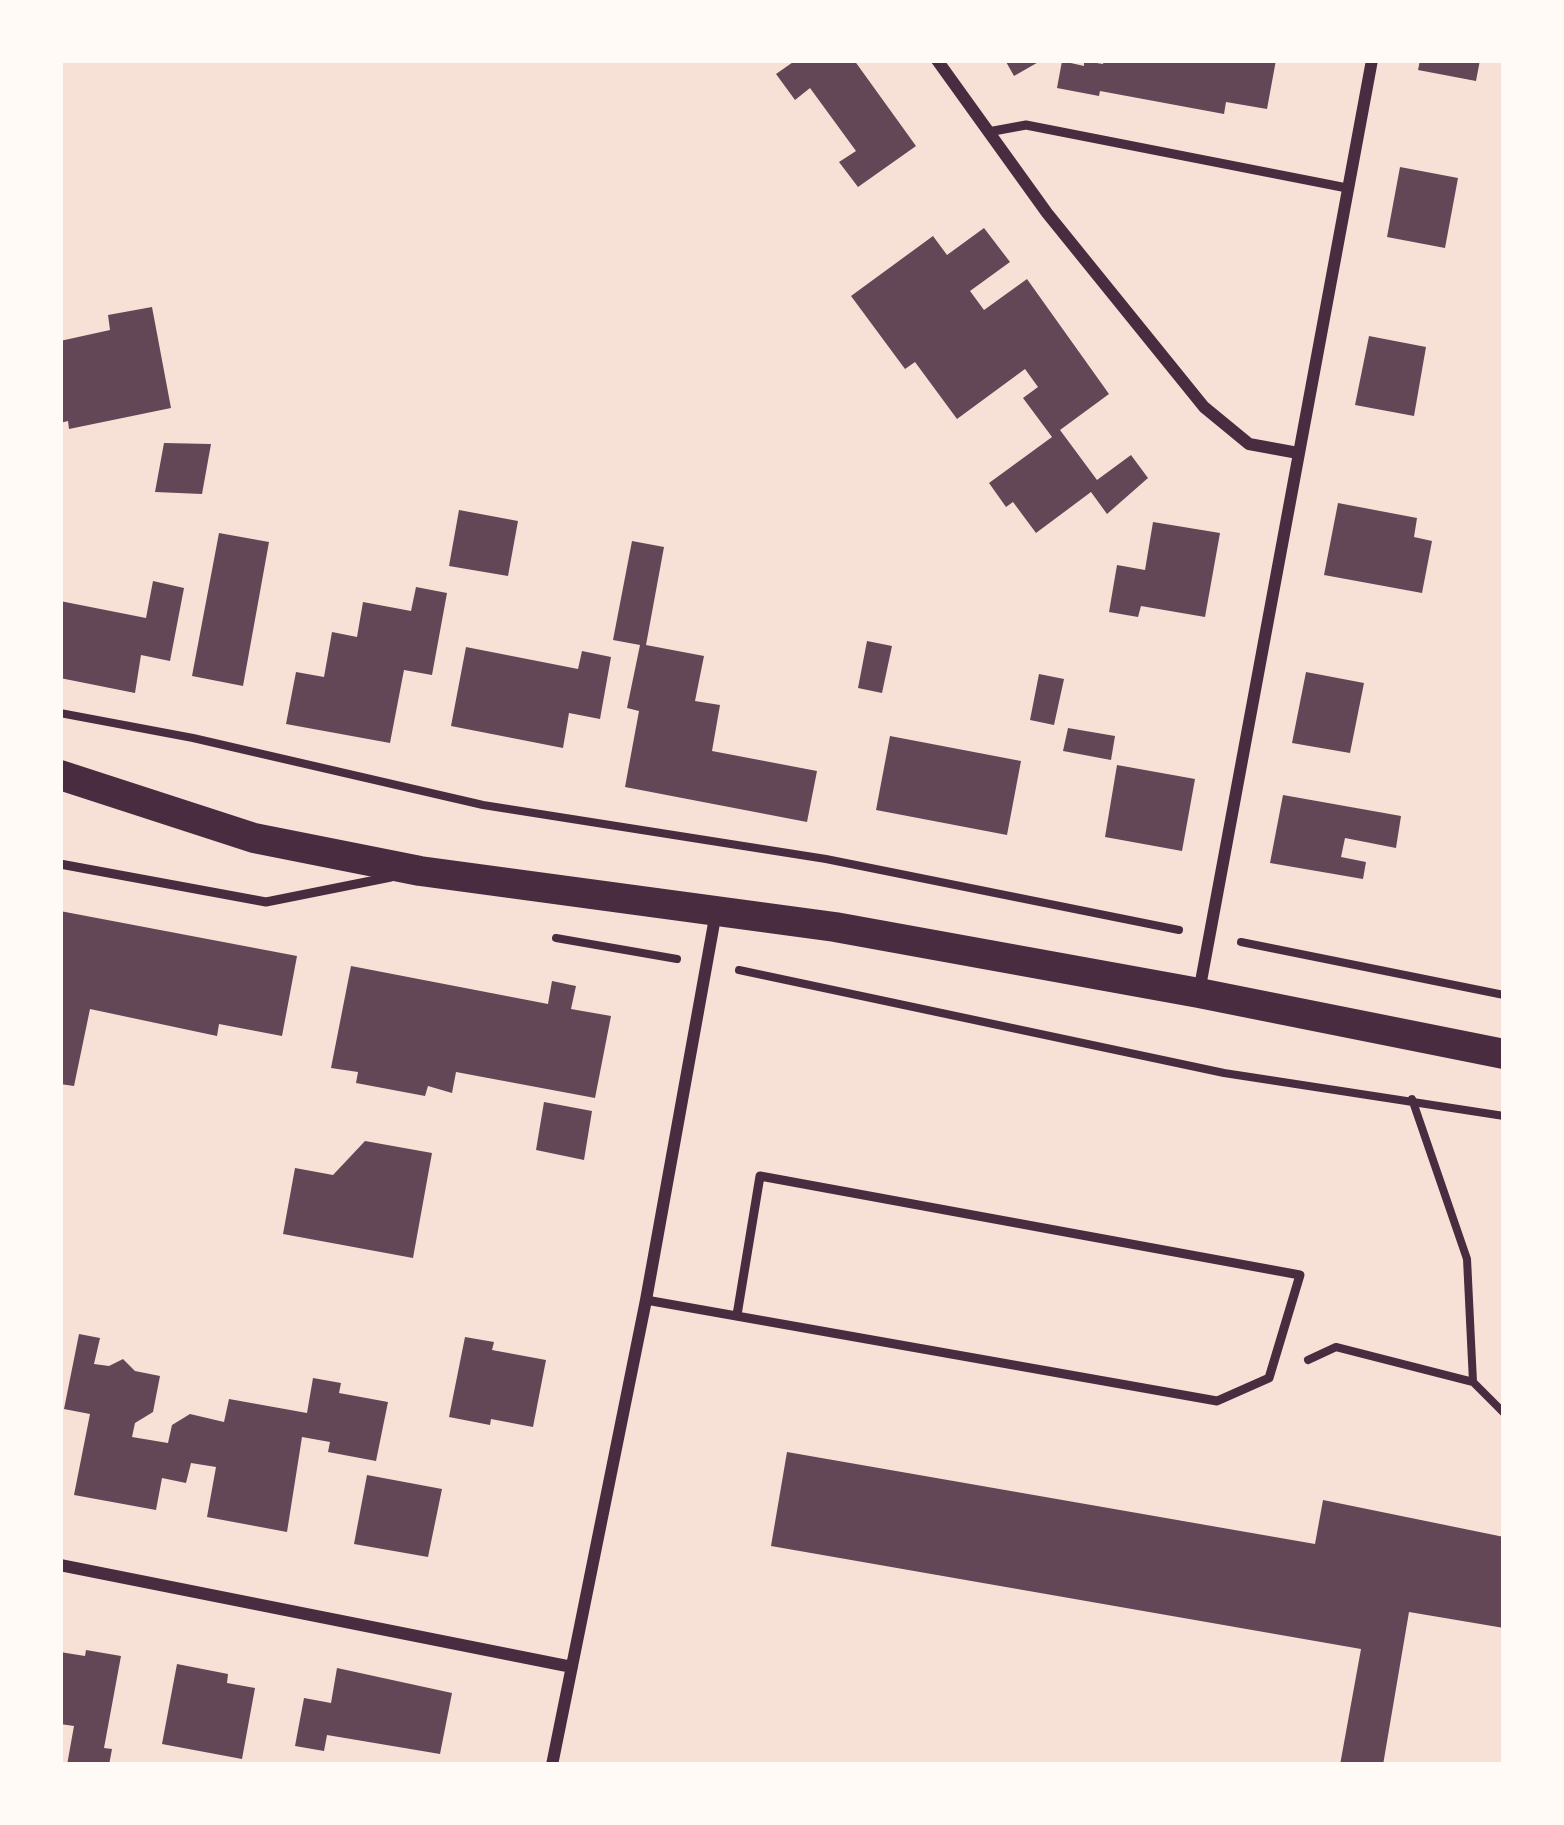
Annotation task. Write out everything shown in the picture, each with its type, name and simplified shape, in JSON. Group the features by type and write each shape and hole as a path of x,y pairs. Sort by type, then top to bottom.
{"main road":[{"path":"60,775 254,838 420,872 835,927 1504,1054"}],"street":[{"path":"937,60 1047,213 1204,407 1249,444 1298,453"},
{"path":"1199,993 1372,60"},
{"path":"552,1765 646,1300 717,910"},
{"path":"60,1565 572,1667"}],"lane":[{"path":"988,132 1026,125 1347,188"},
{"path":"60,864 266,902 420,872"},
{"path":"646,1300 1217,1401 1269,1378 1300,1275 760,1176 737,1315"}],"path":[{"path":"60,712 483,806 826,859 1504,994"},
{"path":"544,936 708,964 1224,1073 1504,1116"},
{"path":"1412,1100 1467,1259 1473,1382"},
{"path":"1269,1378 1336,1347 1473,1382 1504,1413"}],"building":[{"path":"796,60 854,60 916,146 858,187 839,162 856,151 810,88 795,100 776,74"},
{"path":"1005,60 1042,60 1014,76"},
{"path":"1104,60 1276,60 1267,109 1226,102 1224,114 1100,91 1099,96 1057,88 1062,61 1084,66 1084,61 1103,64"},
{"path":"1420,60 1480,60 1476,81 1418,70"},
{"path":"1400,167 1458,178 1445,248 1387,237"},
{"path":"984,228 1010,262 970,291 984,310 1027,279 1109,394 1060,430 1097,480 1131,455 1148,478 1107,514 1091,492 1036,533 1013,502 1006,507 989,483 1052,437 1023,398 1038,387 1025,369 957,419 915,362 905,369 851,296 933,236 947,255"},
{"path":"152,307 171,408 69,429 68,421 60,423 60,341 110,330 108,315"},
{"path":"1369,336 1426,347 1414,416 1355,405"},
{"path":"164,443 211,444 202,494 155,492"},
{"path":"1338,503 1417,518 1414,537 1432,541 1422,593 1324,575"},
{"path":"459,510 518,521 508,576 449,566"},
{"path":"1153,522 1220,533 1205,617 1141,606 1138,617 1109,612 1117,565 1145,570"},
{"path":"219,533 269,542 243,686 192,676"},
{"path":"632,541 664,547 646,645 704,656 695,701 720,705 712,751 817,771 807,822 625,787 639,711 627,708 640,645 613,640"},
{"path":"153,581 184,588 170,661 141,655 135,693 60,678 60,601 146,618"},
{"path":"416,587 447,593 432,675 404,670 390,743 286,724 296,672 324,677 332,632 357,637 363,602 411,611"},
{"path":"867,641 892,646 882,693 858,688"},
{"path":"466,647 578,669 582,651 611,657 600,719 569,713 563,748 451,726"},
{"path":"1306,672 1364,683 1350,753 1292,743"},
{"path":"1039,674 1064,679 1054,725 1030,720"},
{"path":"1068,728 1115,736 1111,760 1063,751"},
{"path":"890,736 1021,761 1007,835 876,810"},
{"path":"1117,765 1195,779 1182,851 1105,837"},
{"path":"1283,795 1401,816 1396,848 1345,838 1341,857 1366,862 1363,879 1270,863"},
{"path":"60,911 297,956 282,1036 219,1024 217,1036 90,1009 74,1086 60,1084"},
{"path":"351,966 548,1004 552,981 576,986 571,1009 611,1016 595,1098 456,1072 452,1093 428,1086 425,1096 356,1083 358,1072 331,1068"},
{"path":"544,1102 592,1111 584,1160 536,1150"},
{"path":"365,1141 432,1153 413,1258 283,1234 295,1168 333,1175"},
{"path":"79,1334 100,1338 94,1364 109,1366 123,1359 135,1371 160,1376 153,1412 135,1423 132,1437 168,1443 172,1425 190,1414 224,1422 229,1399 307,1413 313,1378 341,1383 339,1393 388,1402 376,1461 328,1452 330,1442 302,1437 287,1532 207,1517 216,1467 191,1463 186,1483 162,1478 156,1510 74,1495 90,1414 64,1409"},
{"path":"465,1337 494,1342 492,1350 546,1360 533,1427 449,1417"},
{"path":"787,1452 1315,1544 1323,1500 1504,1537 1504,1628 1409,1612 1383,1765 1340,1765 1361,1649 771,1546"},
{"path":"367,1475 442,1489 428,1557 354,1544"},
{"path":"86,1650 121,1656 104,1748 112,1749 109,1765 67,1765 74,1726 60,1724 60,1652 85,1656"},
{"path":"177,1664 228,1674 227,1683 255,1688 242,1759 162,1744"},
{"path":"337,1668 452,1693 440,1754 327,1735 324,1751 295,1746 304,1698 331,1703"}]}
